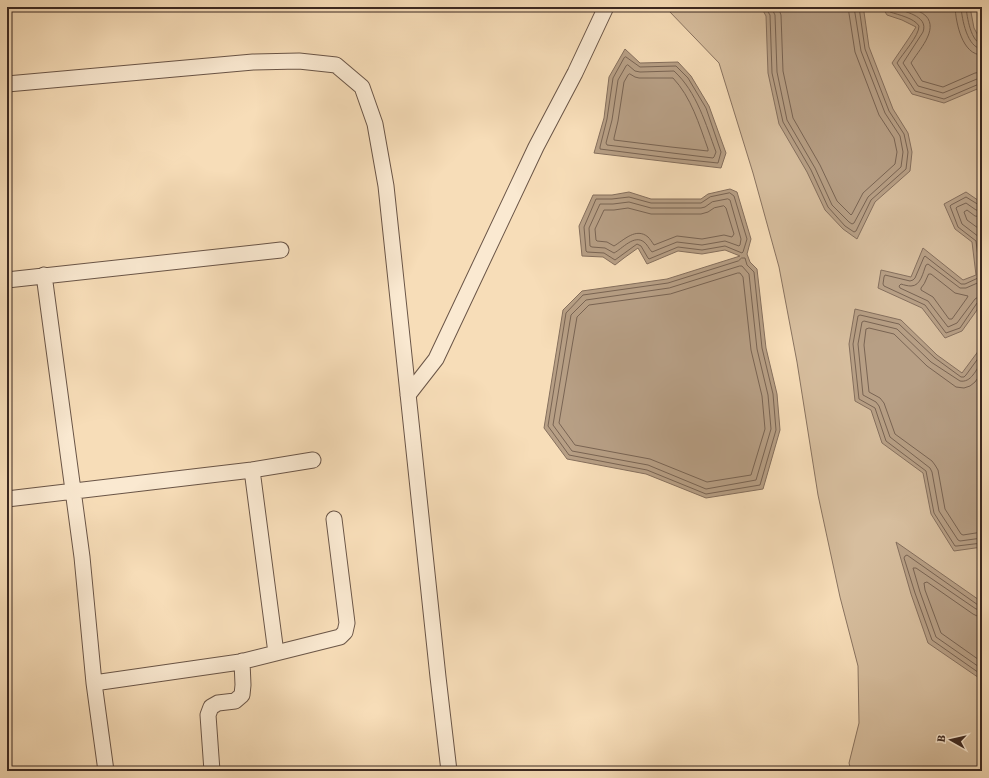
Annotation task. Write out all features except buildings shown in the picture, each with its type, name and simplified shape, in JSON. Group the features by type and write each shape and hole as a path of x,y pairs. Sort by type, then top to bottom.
{"street":[{"path":"408,395 436,359 536,147 575,73 606,7"},
{"path":"7,84 253,62 298,61 336,65 362,87 375,124 386,186 449,771"},
{"path":"7,280 281,250"},
{"path":"44,275 82,557 94,683 106,771"},
{"path":"7,499 252,470 313,460"},
{"path":"252,470 276,653"},
{"path":"94,683 242,661 340,637 345,632 347,623 334,519"},
{"path":"212,771 208,715 211,707 218,703 235,701 242,694 242,661"}],"shaded area":[{"path":"662,7 982,7 982,771 851,771 849,763 859,723 858,666 840,597 818,495 797,362 779,267 753,173 719,63 669,11"}],"water":[{"path":"418,7 465,7 463,11"},
{"path":"761,7 863,7 869,47 893,109 908,133 912,152 910,171 875,202 857,239 843,229 825,210 807,172 779,124 768,73 766,16"},
{"path":"882,7 970,7 974,28 982,43 982,87 944,103 912,94 892,63 916,27 887,15"},
{"path":"625,49 640,63 678,62 691,76 709,106 726,153 721,168 594,153 604,118 609,77"},
{"path":"730,189 737,192 751,239 747,254 750,262 757,269 766,348 777,394 780,430 763,489 706,498 646,474 567,459 544,428 563,310 582,291 667,279 740,256 725,250 702,254 678,251 647,264 638,248 615,265 603,257 582,256 579,226 593,195 612,195 629,192 651,199 701,199 708,194"},
{"path":"966,192 982,203 982,303 962,331 945,338 922,308 878,288 881,270 911,277 923,248 963,280 976,275 972,242 955,229 944,204"},
{"path":"855,309 901,320 937,355 962,373 982,346 982,547 954,551 931,514 923,473 882,443 871,410 855,401 849,344"},
{"path":"896,542 982,602 982,680 928,643 911,594"}]}
